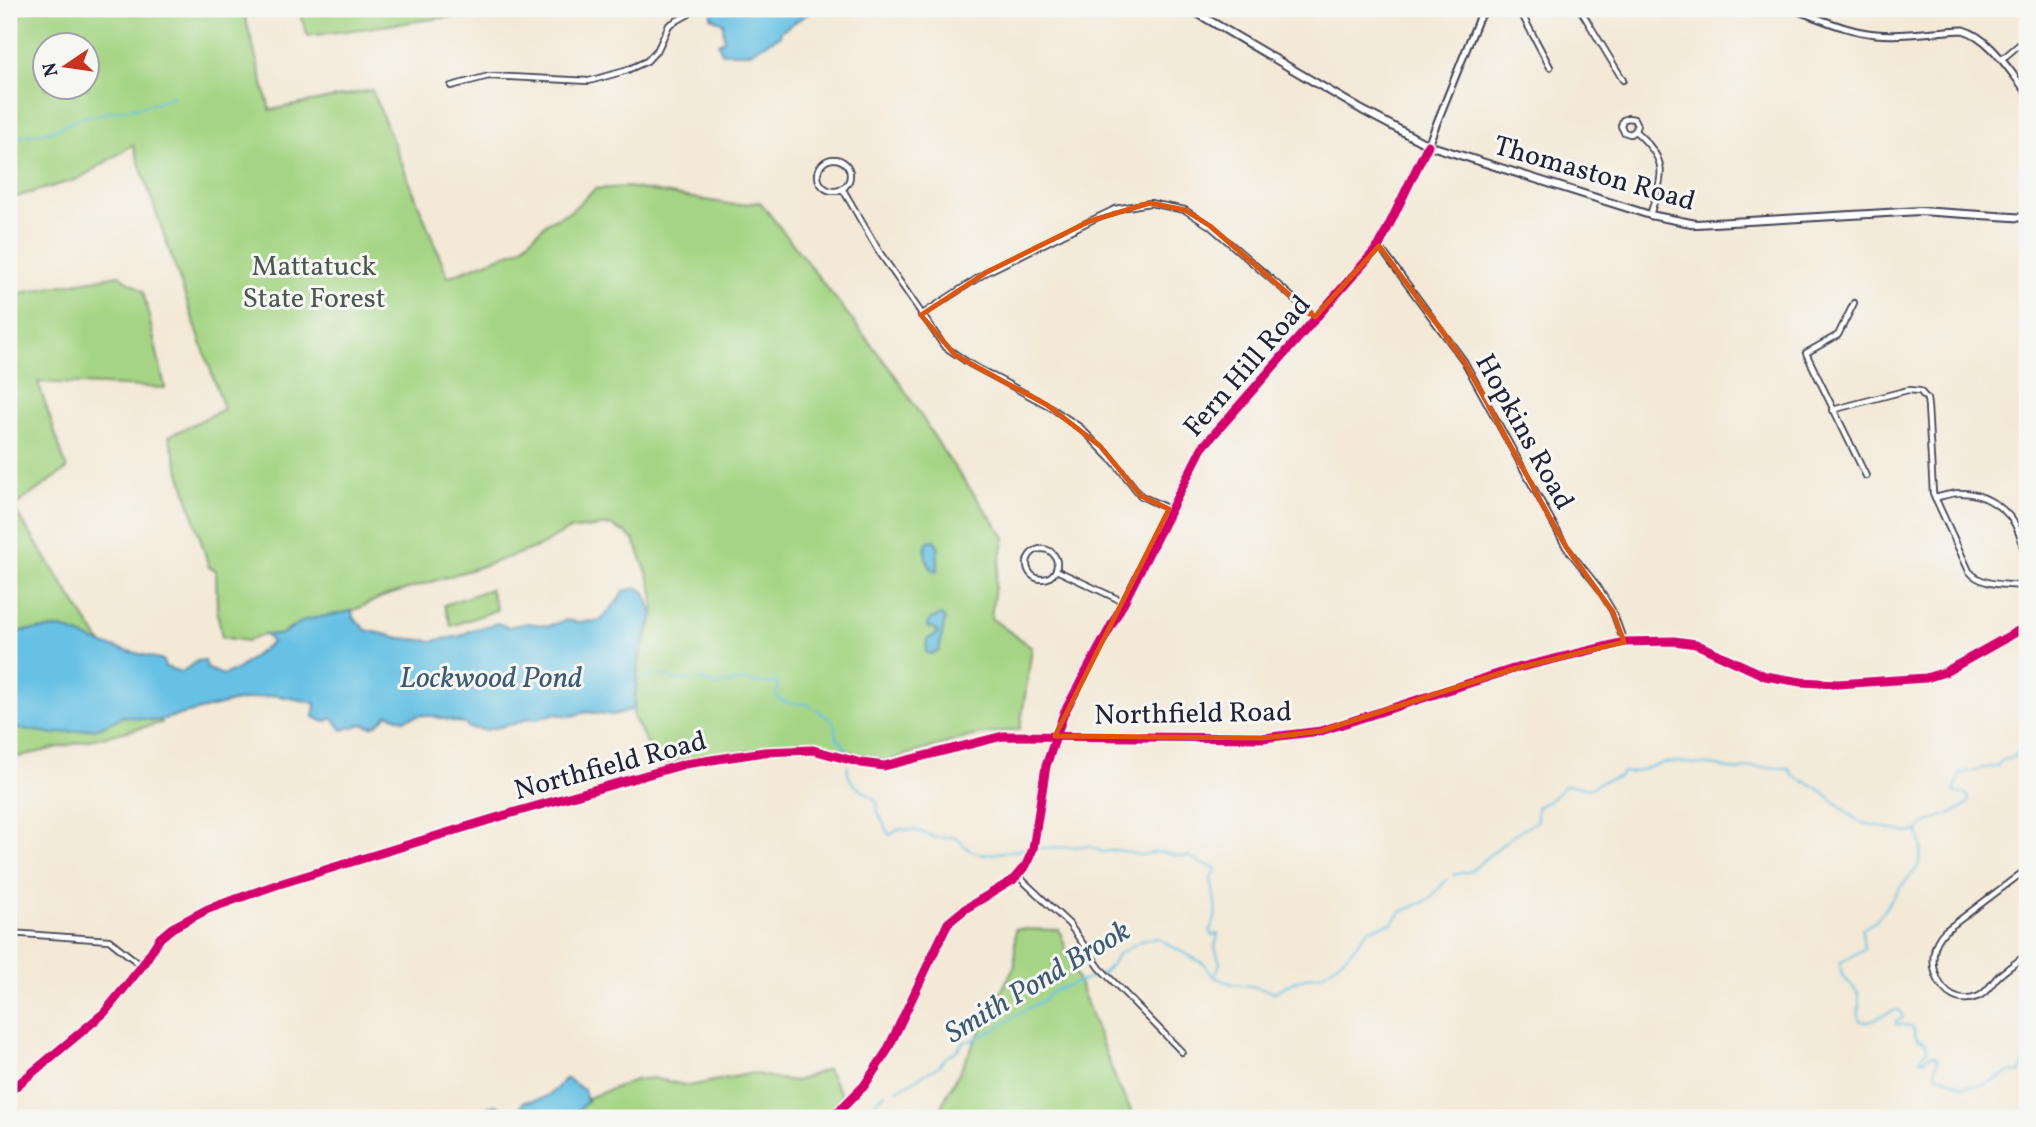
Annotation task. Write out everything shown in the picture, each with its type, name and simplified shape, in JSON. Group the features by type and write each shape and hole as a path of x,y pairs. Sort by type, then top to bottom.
{"main road":[{"name":"Thomaston Road","path":"1191,9 1362,110 1427,145 1650,215 1696,224 1920,211 2027,218"}],"street":[{"path":"451,86 489,76 589,81 605,78 647,61 658,49 669,25 693,9"},
{"name":"Fern Hill Road","path":"1055,736 1064,713 1124,603 1202,448 1379,246 1427,145 1478,20 1488,9"},
{"path":"1519,9 1550,67"},
{"path":"1580,9 1623,80"},
{"path":"1793,9 1833,24 1872,34 1963,30 1971,32 1985,42 2027,92"},
{"path":"2000,60 2027,38"},
{"path":"1635,131 1655,151 1661,168 1650,215"},
{"path":"840,160 847,167 849,177 842,188 831,190 820,182 819,169 825,162 840,160"},
{"path":"842,188 880,253 939,340 955,355 1080,427 1100,446 1141,496 1169,509"},
{"path":"921,315 987,272 1090,221 1115,209 1150,203 1185,210 1210,226 1315,317"},
{"name":"Hopkins Road","path":"1379,246 1464,361 1566,547 1598,587 1613,612 1624,642"},
{"path":"1854,303 1838,335 1808,350 1807,357 1866,476"},
{"path":"1832,410 1908,390 1920,391 1927,399 1928,406 1935,498 1973,576 1985,582 2027,586"},
{"path":"1935,498 1959,492 1989,499 2013,521 2027,569"},
{"path":"1048,549 1056,557 1056,570 1049,578 1037,578 1029,572 1027,559 1036,550 1048,549"},
{"path":"1056,570 1124,603"},
{"name":"Northfield Road","path":"9,1092 104,1013 142,966 160,938 172,928 208,909 276,885 512,813 685,764 764,752 813,750 861,763 884,766 904,763 994,737 1262,738 1321,731 1513,669 1624,642 1674,640 1696,644 1765,677 1801,682 1838,684 1926,678 1945,672 2027,626"},
{"path":"832,1118 864,1086 881,1061 951,919 1018,876 1033,849 1044,776 1055,736"},
{"path":"2027,869 1945,931 1935,943 1933,959 1937,977 1945,990 1960,998 1969,998 1984,992 2001,974 2027,954"},
{"path":"1018,876 1069,924 1104,972 1182,1052"},
{"path":"9,933 109,940 142,966"}],"highlighted area":[{"path":"1150,203 1185,210 1210,226 1315,317 1379,246 1464,361 1566,547 1613,612 1624,642 1513,669 1321,731 1263,738 1055,736 1169,509 1141,496 1100,446 1047,405 955,355 921,315 987,272 1090,221"}],"green space":[{"name":"Mattatuck State Forest","path":"9,9 243,9 270,110 372,90 448,277 520,249 548,222 571,211 595,189 628,187 735,205 760,202 895,375 947,457 1005,537 991,618 1032,648 1020,729 972,736 885,761 824,745 789,746 689,759 659,767 633,716 639,662 654,615 653,592 634,540 610,525 568,530 540,546 382,597 352,611 291,627 280,635 265,634 247,641 222,637 217,610 216,570 209,567 169,436 224,409 133,145 78,179 9,199"},
{"path":"298,9 500,9 501,10 308,36"},
{"path":"119,275 143,291 165,388 38,382 67,469 13,507 97,637 162,723 9,759 9,295"},
{"path":"490,589 497,610 451,626 444,605"},
{"path":"1015,929 1059,930 1117,1083 1135,1118 935,1118 1015,965"},
{"path":"827,1069 846,1103 829,1118 569,1118 588,1098 635,1080 653,1078 689,1086 753,1073 796,1081"}],"water":[{"path":"714,9 815,9 781,31 780,36 748,53 722,53 718,43 724,40 723,23 711,17"},
{"path":"935,540 939,548 936,572 926,558 928,541"},
{"name":"Lockwood Pond","path":"638,588 645,592 653,615 639,652 634,709 613,715 587,712 571,716 554,714 486,730 469,728 465,724 432,716 421,715 403,720 388,714 374,726 363,724 342,730 333,718 324,722 314,717 315,703 275,695 232,702 156,721 124,716 98,728 55,734 9,727 9,627 19,631 62,628 105,645 163,660 165,667 182,672 197,661 204,660 208,669 223,675 238,669 272,642 265,634 280,635 305,620 352,611 353,617 366,630 400,638 432,641 461,636 498,623 507,627 528,623 548,626 566,620 600,621 624,591"},
{"path":"941,615 945,619 939,651 930,654 926,652 927,640 938,633 933,627 928,628 927,624"},
{"path":"564,1079 584,1090 587,1102 569,1118 474,1118 488,1107 496,1105 510,1117 517,1113 524,1101 547,1096"}],"waterway":[{"path":"9,139 51,131 80,118 154,104 173,96"},
{"path":"645,676 665,675 674,680 692,680"},
{"path":"698,680 717,685 747,680 755,683 777,683 776,697 787,703 808,704 811,707"},
{"path":"816,709 834,722 836,737 848,750 848,756"},
{"path":"1919,830 1969,802 1968,795 1954,792 1961,773 1997,767 2001,761 2014,757 2027,740"},
{"name":"Smith Pond Brook","path":"1453,875 1471,871 1512,836 1537,821 1537,807 1549,801 1566,785 1592,788 1600,782 1618,777 1623,772 1631,773 1663,763 1718,766 1737,771 1752,767 1789,768 1793,776 1818,788 1859,822 1907,833 1918,831"},
{"path":"848,766 853,783 877,802 878,812 889,835 900,829 919,831 936,838 957,838 969,850 983,855 1026,849"},
{"path":"1918,832 1922,847 1918,867 1876,921 1862,929 1864,949 1840,963 1842,975 1859,994 1860,1021 1870,1021 1900,1010 1903,1018 1896,1021 1896,1024 1911,1026 1917,1039 1926,1043 1927,1050 1920,1059 1924,1061 1930,1055 1936,1056 1937,1075 1962,1087 1986,1084 2010,1072 2020,1073 2027,1057"},
{"path":"1039,848 1090,846 1102,852 1118,850 1139,855 1160,852 1189,856 1201,864 1215,868 1216,871 1211,877 1216,911 1210,930 1212,935 1218,934 1215,947 1220,963 1215,976"},
{"name":"Smith Pond Brook","path":"897,1090 939,1066 964,1042 998,1028 1041,1002 1053,991 1102,974 1117,955 1140,941 1157,938 1204,964 1214,977 1233,984 1274,992 1297,980 1322,974 1333,967 1369,929 1393,923 1401,912 1430,899 1447,879"},
{"name":"Smith Pond Brook","path":"861,1118 885,1093"}],"cycle path":[{"path":"832,1118 864,1086 887,1051 948,923 965,909 1013,880 1026,865 1033,849 1046,766 1064,713 1202,448 1379,246 1428,145"},
{"path":"9,1092 104,1013 142,966 160,938 172,928 208,909 276,885 512,813 685,764 764,752 813,750 861,763 884,766 1003,736 1263,738 1321,731 1513,669 1624,642 1674,641 1696,644 1765,676 1801,682 1838,684 1926,678 1945,672 2027,626"}]}
